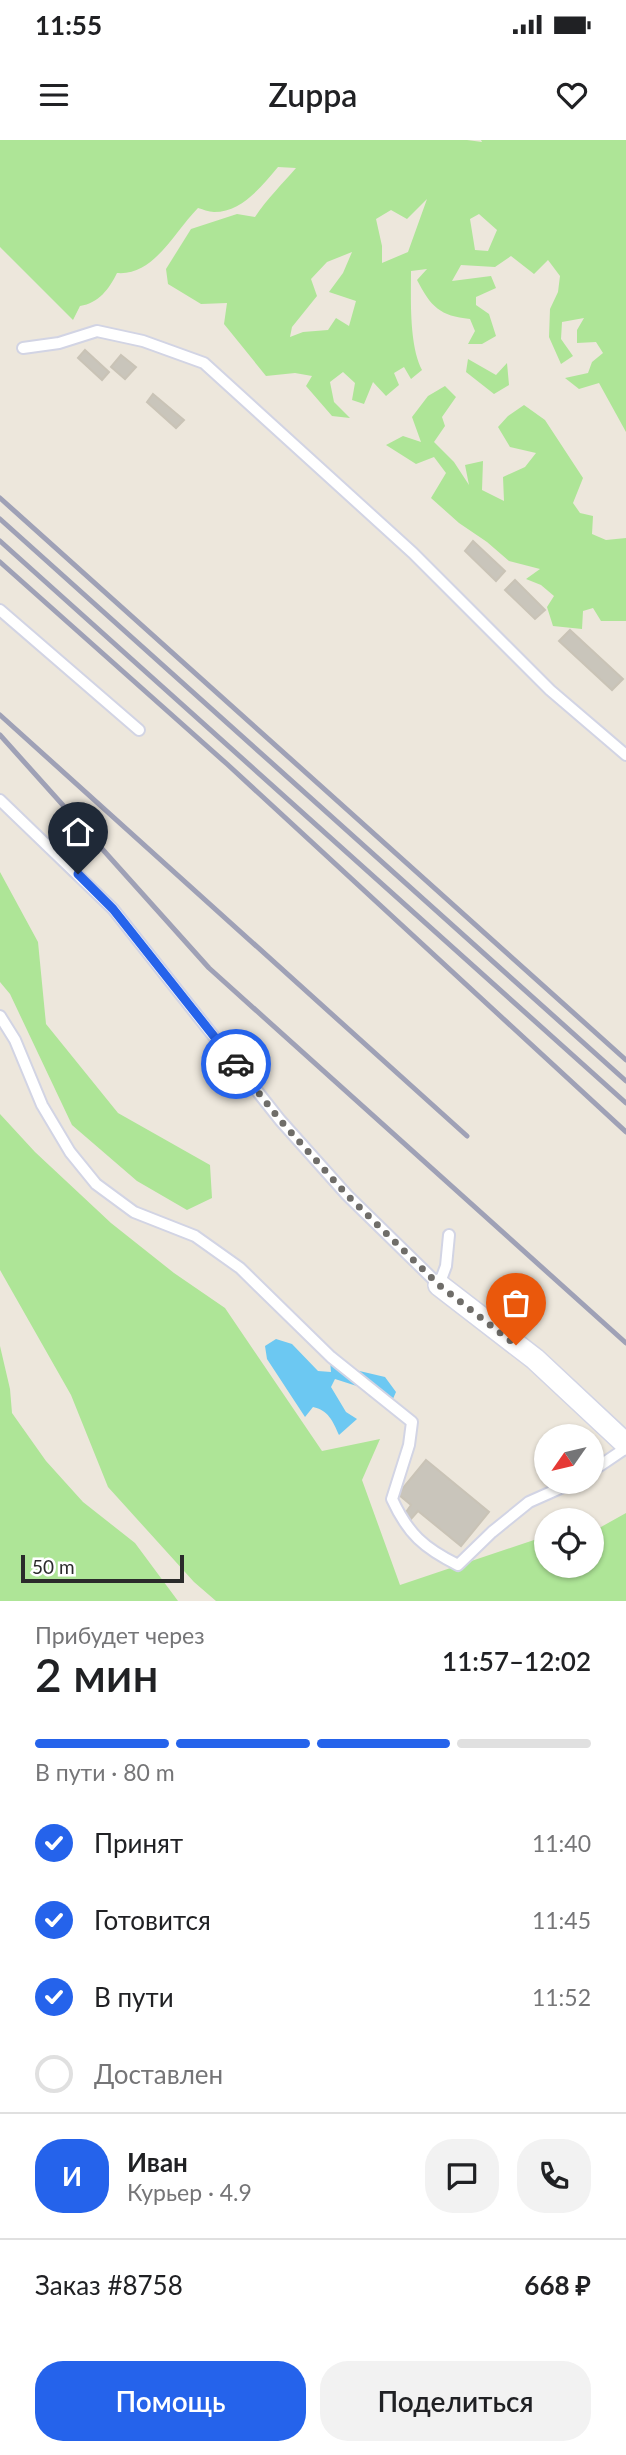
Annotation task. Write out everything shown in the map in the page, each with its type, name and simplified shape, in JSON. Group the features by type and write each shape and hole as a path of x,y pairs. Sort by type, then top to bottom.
{"street":[{"path":"439,1285 535,1359 626,1446"}],"lane":[{"path":"23,348 59,343 97,331 143,341 204,363 413,553 550,690 626,755"},
{"path":"0,611 139,730"},
{"path":"0,800 113,909 280,1120 347,1195 439,1285 446,1266 449,1235"},
{"path":"0,1016 15,1040 42,1105 70,1152 96,1184 134,1212 195,1236 240,1268 331,1357 412,1422 409,1445 392,1499 402,1520 431,1552 458,1565 492,1532 529,1502 547,1494"},
{"path":"604,1462 626,1446"}],"green space":[{"path":"0,140 626,140 626,432 599,383 579,389 565,378 588,373 592,362 603,353 596,342 577,343 577,330 584,318 562,322 561,339 573,356 561,364 549,337 550,309 558,292 560,276 548,260 534,274 511,256 495,267 461,265 452,281 491,276 496,288 476,297 476,305 489,314 496,336 482,344 468,344 475,331 470,319 444,312 427,297 417,280 427,269 411,271 413,335 422,370 411,379 404,367 394,373 399,385 386,396 373,382 364,404 352,400 355,383 343,372 330,382 334,402 350,418 332,416 306,386 312,376 295,373 266,376 224,324 227,303 201,304 168,284 166,269 191,229 237,214 255,217 296,168 278,167 250,197 234,208 214,212 198,208 153,260 130,272 117,273 103,294 93,302 80,306 73,320 0,247","holes":["427,199 408,252 382,263 382,246 376,219 391,210 407,219","479,214 497,230 488,251 475,250 470,219","352,252 343,273 329,292 356,301 349,326 336,318 328,330 303,332 290,337 292,327 317,296 311,279 327,262"]},
{"path":"468,359 496,375 507,363 509,385 494,394 466,372"},
{"path":"445,386 456,397 442,417 445,426 434,442 454,462 469,485 465,465 483,461 482,490 504,501 503,477 525,467 536,453 510,447 498,427 524,405 545,420 583,478 573,503 580,513 593,516 592,534 606,540 626,538 626,621 601,621 593,608 583,611 582,629 553,626 547,607 554,596 541,585 526,579 540,569 509,561 431,498 446,473 434,457 416,464 386,445 403,436 421,442 412,417 428,396"},
{"path":"0,872 38,942 46,1024 118,1113 210,1165 212,1198 187,1210 137,1181 72,1125 10,994 0,982"},
{"path":"0,1114 35,1152 111,1223 174,1273 225,1308 322,1451 380,1439 362,1480 400,1585 534,1540 534,1578 604,1578 604,1525 626,1513 626,1601 216,1601 194,1582 108,1487 71,1395 0,1270"},
{"path":"0,1346 10,1389 12,1413 46,1461 83,1502 135,1543 178,1601 0,1601"}],"water":[{"path":"276,1339 292,1344 318,1371 331,1372 330,1361 385,1377 396,1392 392,1401 382,1396 370,1397 363,1388 335,1379 331,1387 346,1412 357,1419 339,1435 323,1411 313,1407 305,1417 267,1359 265,1346"}],"building":[{"path":"85,350 109,372 102,380 78,358"},
{"path":"121,355 136,367 125,379 111,367"},
{"path":"153,394 184,420 176,428 147,402"},
{"path":"473,541 505,571 496,581 465,551"},
{"path":"515,580 545,610 535,619 505,590"},
{"path":"570,630 623,679 612,690 559,641"},
{"path":"426,1460 489,1512 461,1546 418,1511 410,1520 404,1515 411,1505 398,1494"}],"railway":[{"path":"0,498 626,1060"},
{"path":"0,519 626,1081"},
{"path":"0,541 626,1103"},
{"path":"0,562 227,764 626,1132"},
{"path":"0,715 467,1136"},
{"path":"0,735 209,968 626,1343"}],"way so far":[{"path":"236,1064 280,1120 347,1195 439,1285 516,1345"}],"route":[{"path":"78,874 113,909 236,1064"}]}
